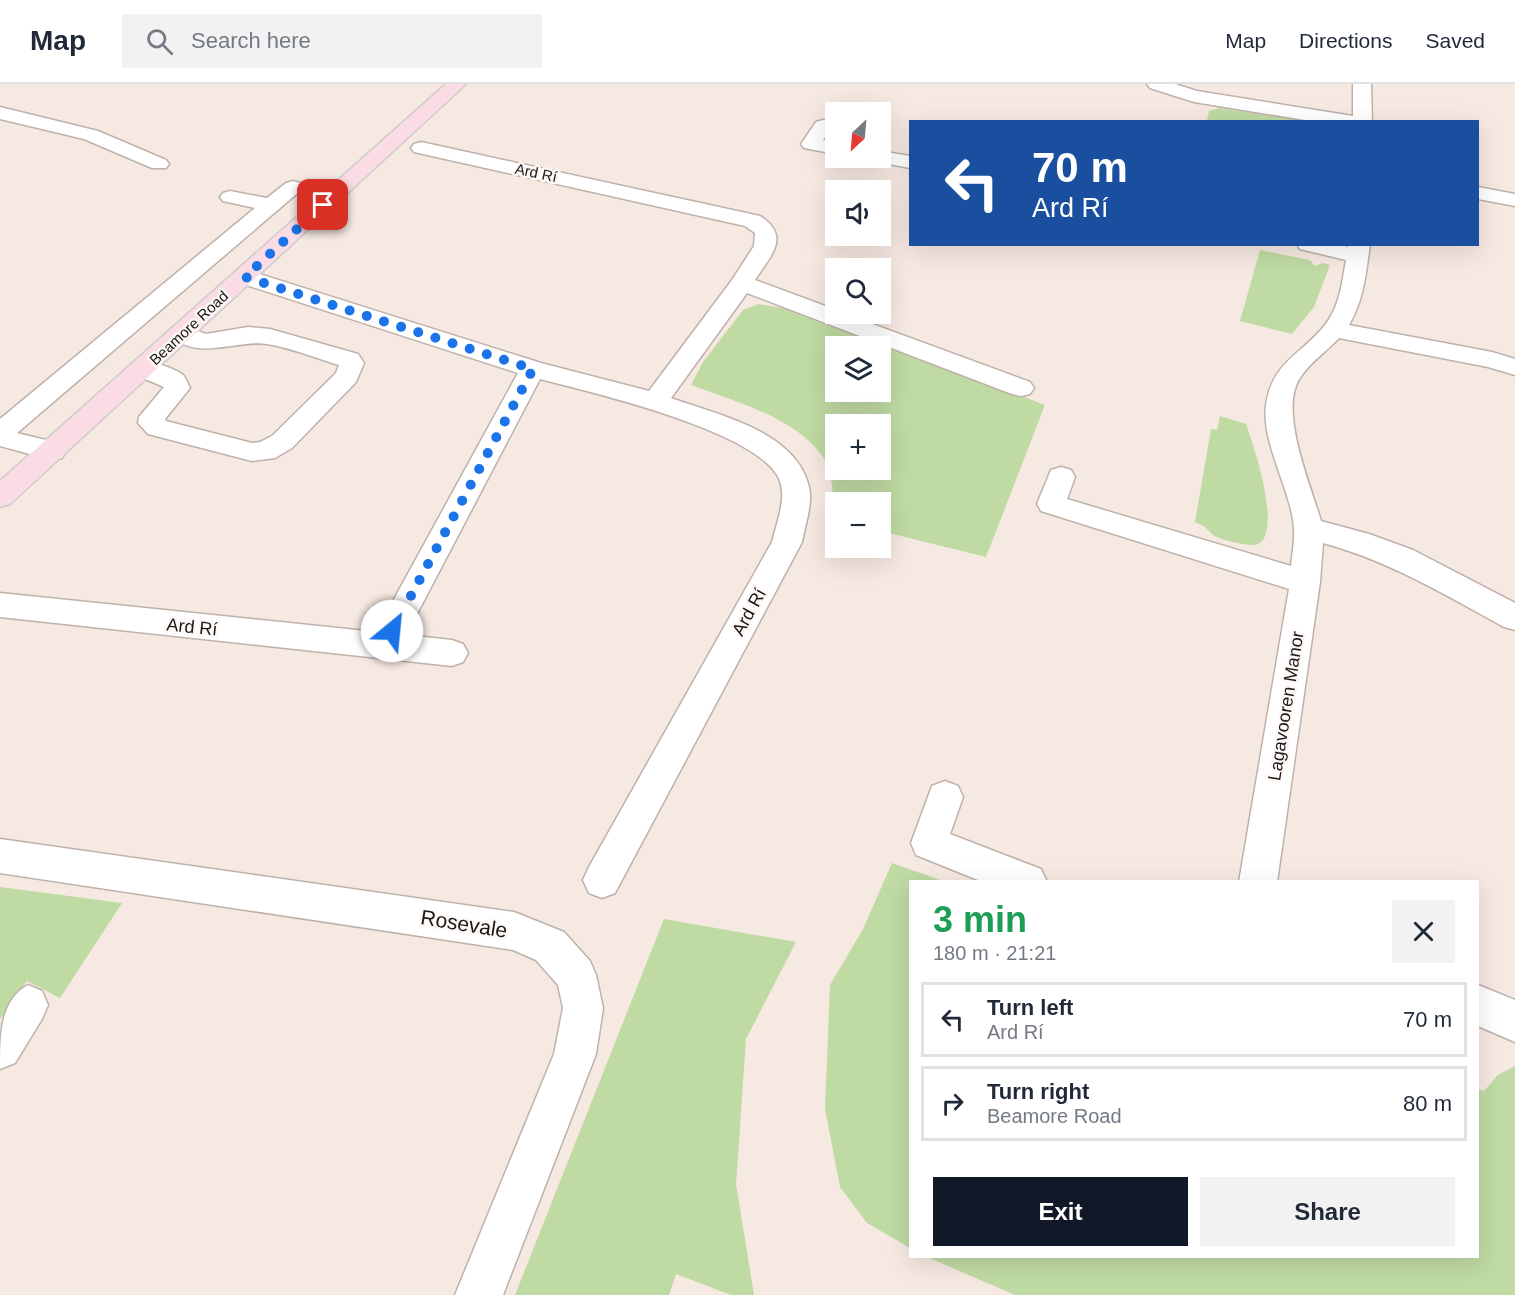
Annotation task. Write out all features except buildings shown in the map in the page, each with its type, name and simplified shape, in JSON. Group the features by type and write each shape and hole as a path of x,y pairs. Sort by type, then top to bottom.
{"main road":[{"name":"Beamore Road","path":"0,497 457,84"}],"street":[{"path":"1156,84 1193,103 1338,120"},
{"path":"1362,84 1364,120"},
{"path":"0,113 66,128 114,143 159,164"},
{"path":"823,126 811,144 825,146"},
{"path":"114,143 137,130"},
{"name":"Ard Rí","path":"421,148 752,221 766,233 765,246 742,284 655,401"},
{"path":"891,158 909,162"},
{"path":"0,435 293,187"},
{"path":"1479,193 1515,200"},
{"path":"230,197 271,205"},
{"name":"Lagavooren Manor","path":"1258,880 1305,582 1309,529 1279,423 1278,402 1284,383 1291,371 1334,330 1346,310 1352,293 1358,250 1325,246"},
{"name":"Ard Rí","path":"245,277 533,369 655,401 752,438 775,454 790,472 795,489 795,507 787,542 602,880"},
{"path":"742,284 1021,388"},
{"path":"1334,330 1492,360 1515,367"},
{"path":"144,369 174,381 177,388 152,417 151,423 157,428 252,452 265,451 282,442 347,376 352,363 349,360 263,336 246,336 212,343 200,342 183,333"},
{"path":"384,647 533,369"},
{"path":"0,435 52,451"},
{"path":"1061,477 1051,504 1305,582"},
{"path":"1309,529 1359,542 1402,558 1515,618"},
{"name":"Ard Rí","path":"0,605 452,653"},
{"path":"945,797 929,843 1023,880"},
{"name":"Rosevale","path":"0,856 514,930 550,946 576,975 583,1008 575,1054 479,1295"},
{"path":"0,1048 28,1005"},
{"path":"1479,1005 1515,1021"}],"green space":[{"path":"1219,108 1297,120 1207,120 1209,111"},
{"path":"1260,250 1310,260 1315,266 1323,263 1330,265 1314,307 1292,334 1240,321"},
{"path":"759,304 793,310 825,321 825,324 833,324 867,336 825,336 825,402 891,402 891,345 1045,405 986,557 891,533 891,492 832,492 831,480 891,480 891,414 825,414 825,460 808,440 778,420 691,385 703,362 743,310"},
{"path":"1220,416 1246,424 1255,450 1265,490 1267,527 1263,539 1254,545 1216,537 1195,522 1211,429 1217,430"},
{"path":"892,863 940,880 909,880 909,1247 867,1223 840,1187 825,1109 830,985 863,929"},
{"path":"0,887 122,903 60,998 27,981 0,1019"},
{"path":"664,919 796,942 746,1039 736,1184 754,1295 731,1295 676,1274 669,1295 515,1295"},
{"path":"1515,1066 1515,1295 1015,1295 929,1258 1479,1258 1479,1089 1484,1091 1498,1075"}],"route":[{"path":"323,205 245,277 533,369 392,631"}]}
